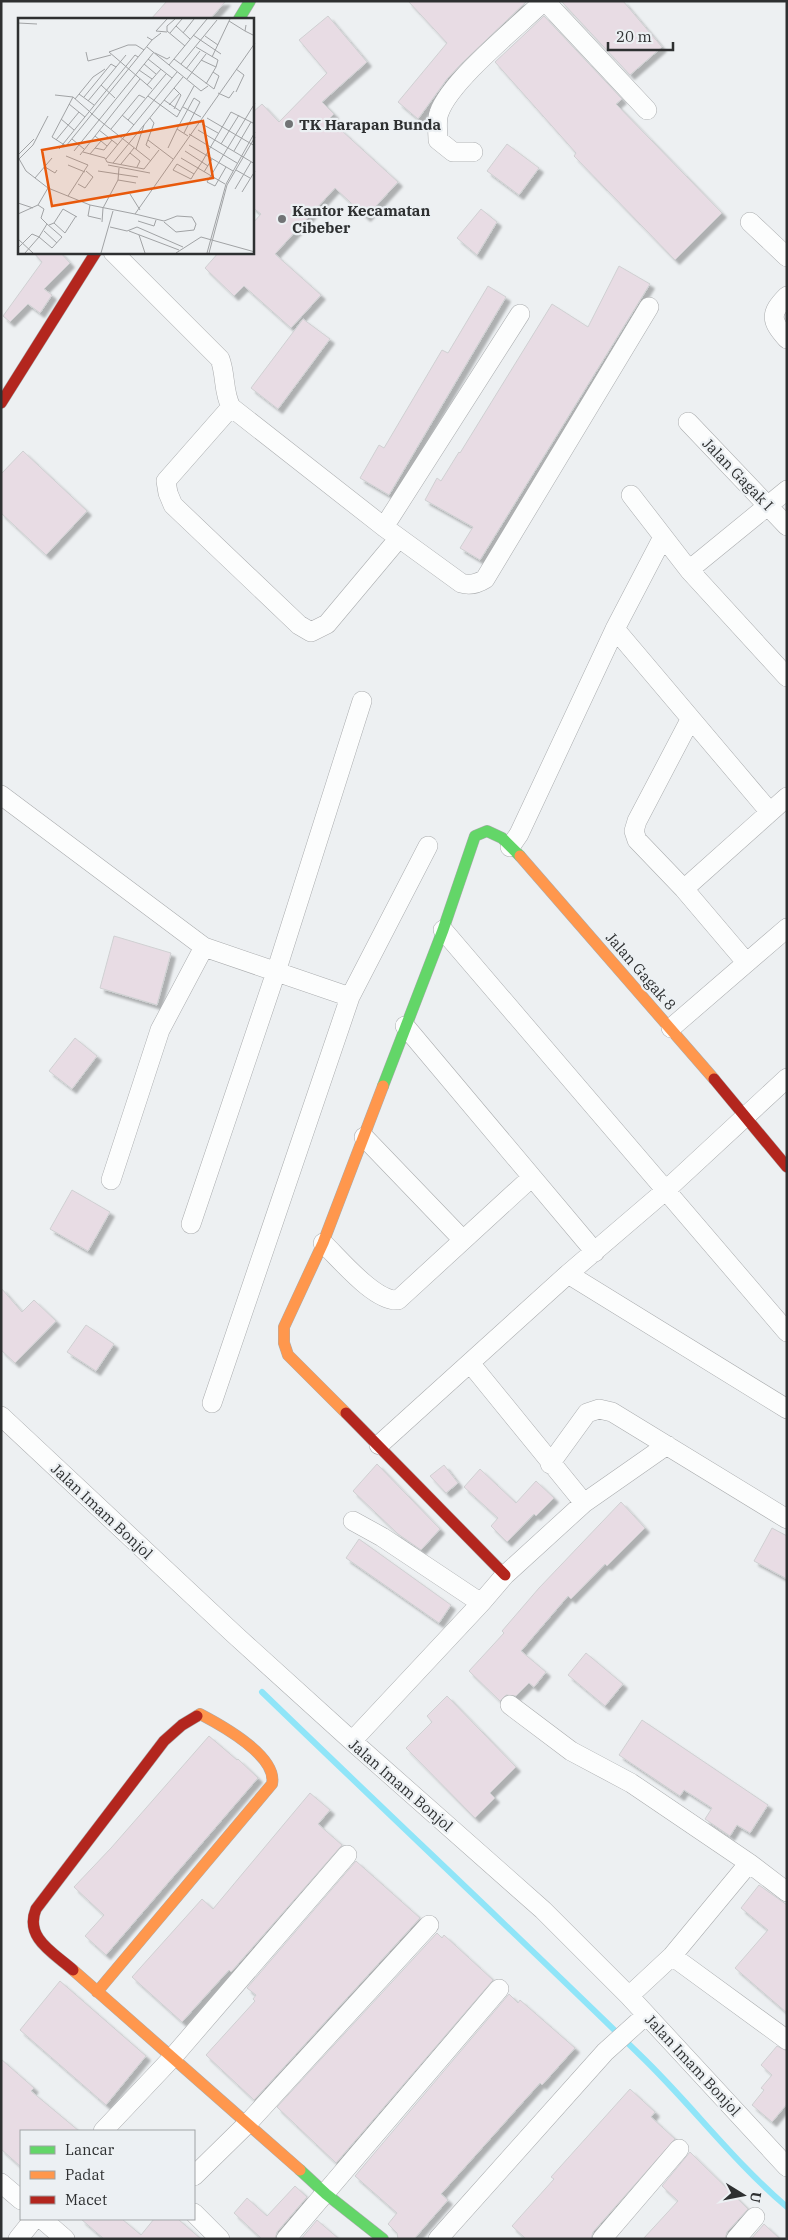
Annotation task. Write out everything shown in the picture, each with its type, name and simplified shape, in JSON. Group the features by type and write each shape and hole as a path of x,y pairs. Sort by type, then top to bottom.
{"street":[{"path":"240,18 250,1"},
{"path":"473,152 453,152 438,140 438,115 445,100 462,79 544,1 647,110"},
{"path":"750,222 787,256"},
{"path":"1,403 95,254"},
{"path":"115,254 220,359 224,370 226,398 231,407 384,527 461,583 478,584 486,579 649,307"},
{"path":"787,296 776,307 774,314 778,328 787,339"},
{"path":"384,527 520,314"},
{"path":"231,407 166,481 168,493 173,505 299,625 311,632 327,624 399,538"},
{"name":"Jalan Gagak I","path":"688,422 787,526"},
{"path":"690,570 787,490"},
{"path":"631,495 690,570 787,677"},
{"path":"510,847 519,834 615,629 663,537"},
{"path":"615,629 690,720 769,811"},
{"path":"191,1224 276,972 362,701"},
{"path":"690,720 637,821 634,831 638,840 684,889 746,962"},
{"path":"1,795 204,947 350,997"},
{"path":"684,889 769,811 787,797"},
{"name":"Jalan Gagak 8","path":"443,930 475,836 487,831 502,838 531,867 672,1028 745,1119 787,1167"},
{"path":"212,1403 350,997 428,846"},
{"path":"672,1028 787,928"},
{"path":"504,1575 379,1445 288,1355 284,1344 284,1327 323,1243 404,1026 443,930 665,1192 787,1332"},
{"path":"111,1180 160,1030 204,947"},
{"path":"404,1026 595,1252"},
{"path":"379,1445 568,1274 665,1192 787,1078"},
{"path":"364,1137 464,1240"},
{"path":"323,1243 377,1294 392,1300 398,1300 532,1177"},
{"path":"568,1274 787,1409"},
{"path":"470,1363 550,1464 584,1503"},
{"path":"550,1464 587,1413 599,1409 612,1412 787,1519"},
{"name":"Jalan Imam Bonjol","path":"1,1416 352,1741 543,1910 629,1996 787,2167"},
{"path":"352,1741 481,1603 504,1575 584,1503 667,1444"},
{"path":"353,1521 382,1537 481,1603"},
{"path":"510,1705 571,1751 631,1783 749,1863 787,1892"},
{"path":"97,1992 272,1784 273,1776 269,1766 258,1754 216,1721 200,1714 164,1741 32,1914 31,1928 36,1938 97,1992 248,2123 326,2194 383,2239"},
{"path":"104,2130 172,2058 347,1855"},
{"path":"629,1996 672,1956 749,1863"},
{"path":"195,2175 248,2123 429,1925"},
{"path":"672,1956 787,2040"},
{"path":"286,2239 500,1989"},
{"path":"438,2239 605,2052 627,2030 646,2015"},
{"path":"602,2239 679,2149"},
{"path":"1,2183 20,2199"},
{"path":"195,2214 220,2239"},
{"path":"736,2239 756,2216"},
{"path":"18,2239 33,2220"},
{"path":"43,2220 65,2239"}],"building":[{"path":"167,1 226,1 211,18 152,18"},
{"path":"408,1 527,1 447,79 418,119 398,102 447,43"},
{"path":"561,1 623,1 662,47 630,75"},
{"path":"328,16 367,62 322,102 334,114 329,119 398,182 366,217 335,188 275,254 321,295 291,328 244,286 234,296 205,268 217,254 254,254 254,222 261,214 254,209 254,111 262,104 279,122 327,73 299,40"},
{"path":"544,16 622,99 616,104 722,213 675,260 574,156 576,153 495,62"},
{"path":"507,144 539,168 519,195 487,171"},
{"path":"481,209 497,222 477,255 457,238"},
{"path":"35,254 62,254 70,263 44,289 52,295 40,313 28,304 10,322 3,316 42,262"},
{"path":"619,266 650,284 480,560 460,548 473,527 425,500 437,478 441,481 460,453 552,304 588,327"},
{"path":"488,286 506,297 389,495 360,478 379,445 384,448 442,350 448,353"},
{"path":"303,319 330,339 278,409 251,388"},
{"path":"23,451 87,511 46,555 1,513 1,474"},
{"path":"114,936 171,953 157,1005 100,988"},
{"path":"75,1038 97,1056 72,1089 49,1071"},
{"path":"72,1190 110,1212 88,1251 50,1229"},
{"path":"1,1288 22,1312 34,1300 56,1321 15,1363 1,1350"},
{"path":"86,1325 114,1344 96,1371 67,1352"},
{"path":"377,1464 440,1529 421,1550 398,1534 353,1491"},
{"path":"444,1465 458,1483 446,1493 430,1476"},
{"path":"480,1469 516,1503 536,1481 554,1498 536,1516 534,1514 507,1542 491,1526 498,1518 464,1487"},
{"path":"621,1502 645,1528 607,1566 605,1564 571,1599 568,1596 521,1651 546,1672 534,1687 529,1683 516,1696 506,1695 500,1701 469,1671 504,1633 502,1631 539,1588"},
{"path":"772,1528 787,1536 787,1579 754,1561"},
{"path":"359,1539 451,1605 439,1623 346,1558"},
{"path":"586,1653 623,1684 605,1706 568,1675"},
{"path":"447,1696 516,1767 490,1793 495,1798 475,1818 406,1748 432,1722 427,1716"},
{"path":"642,1720 768,1805 750,1833 737,1825 730,1836 705,1819 712,1808 684,1790 680,1796 619,1755"},
{"path":"209,1736 258,1778 106,1955 85,1936 104,1915 74,1887 111,1848"},
{"path":"310,1793 330,1810 318,1824 342,1845 231,1972 229,1970 182,2022 132,1977 202,1899 213,1909"},
{"path":"356,1861 420,1918 254,2100 206,2055 255,2001 253,1999 256,1995 247,1988"},
{"path":"759,1885 787,1905 787,2013 735,1968 768,1930 741,1908"},
{"path":"437,1933 442,1938 444,1935 493,1980 336,2163 277,2107"},
{"path":"60,1981 146,2056 106,2105 20,2030"},
{"path":"509,1994 518,2003 520,2000 575,2048 542,2085 540,2083 441,2194 448,2200 414,2239 398,2239 397,2233 388,2224 397,2213 355,2176"},
{"path":"777,2046 787,2051 787,2104 772,2122 752,2105 764,2090 761,2088 772,2075 761,2065"},
{"path":"1,2059 34,2088 31,2091 78,2130 20,2130 20,2166 1,2149"},
{"path":"630,2089 655,2112 651,2117 675,2139 593,2232 591,2239 526,2239 512,2226 554,2179 551,2177"},
{"path":"690,2152 748,2209 727,2232 725,2239 643,2239 678,2201 662,2186"},
{"path":"295,2186 307,2197 277,2232 275,2239 262,2239 234,2213 247,2198 267,2216"},
{"path":"82,2220 123,2220 141,2235 153,2220 179,2220 201,2239 104,2239"},
{"path":"317,2220 339,2239 301,2239"},
{"path":"764,2224 780,2239 751,2239"}],"waterway":[{"path":"262,1692 640,2055 748,2171 787,2207"}],"traffic: fast":[{"path":"240,18 250,1"},
{"path":"383,1086 443,930 475,836 487,831 502,838 520,856"},
{"path":"300,2170 326,2194 383,2239"}],"traffic: slow":[{"path":"520,856 714,1079"},
{"path":"346,1413 288,1355 284,1343 284,1327 323,1243 383,1086"},
{"path":"97,1992 272,1784 271,1773 257,1752 221,1726 200,1714 197,1716"},
{"path":"73,1970 300,2170"}],"traffic: jam":[{"path":"1,403 95,254"},
{"path":"714,1079 787,1167"},
{"path":"346,1413 505,1575"},
{"path":"73,1970 50,1951 37,1937 33,1919 36,1909 164,1741 182,1725 197,1716"}],"place":[{"name":"TK Harapan Bunda","path":"289,124"},
{"name":"Kantor Kecamatan Cibeber","path":"282,219"}]}
